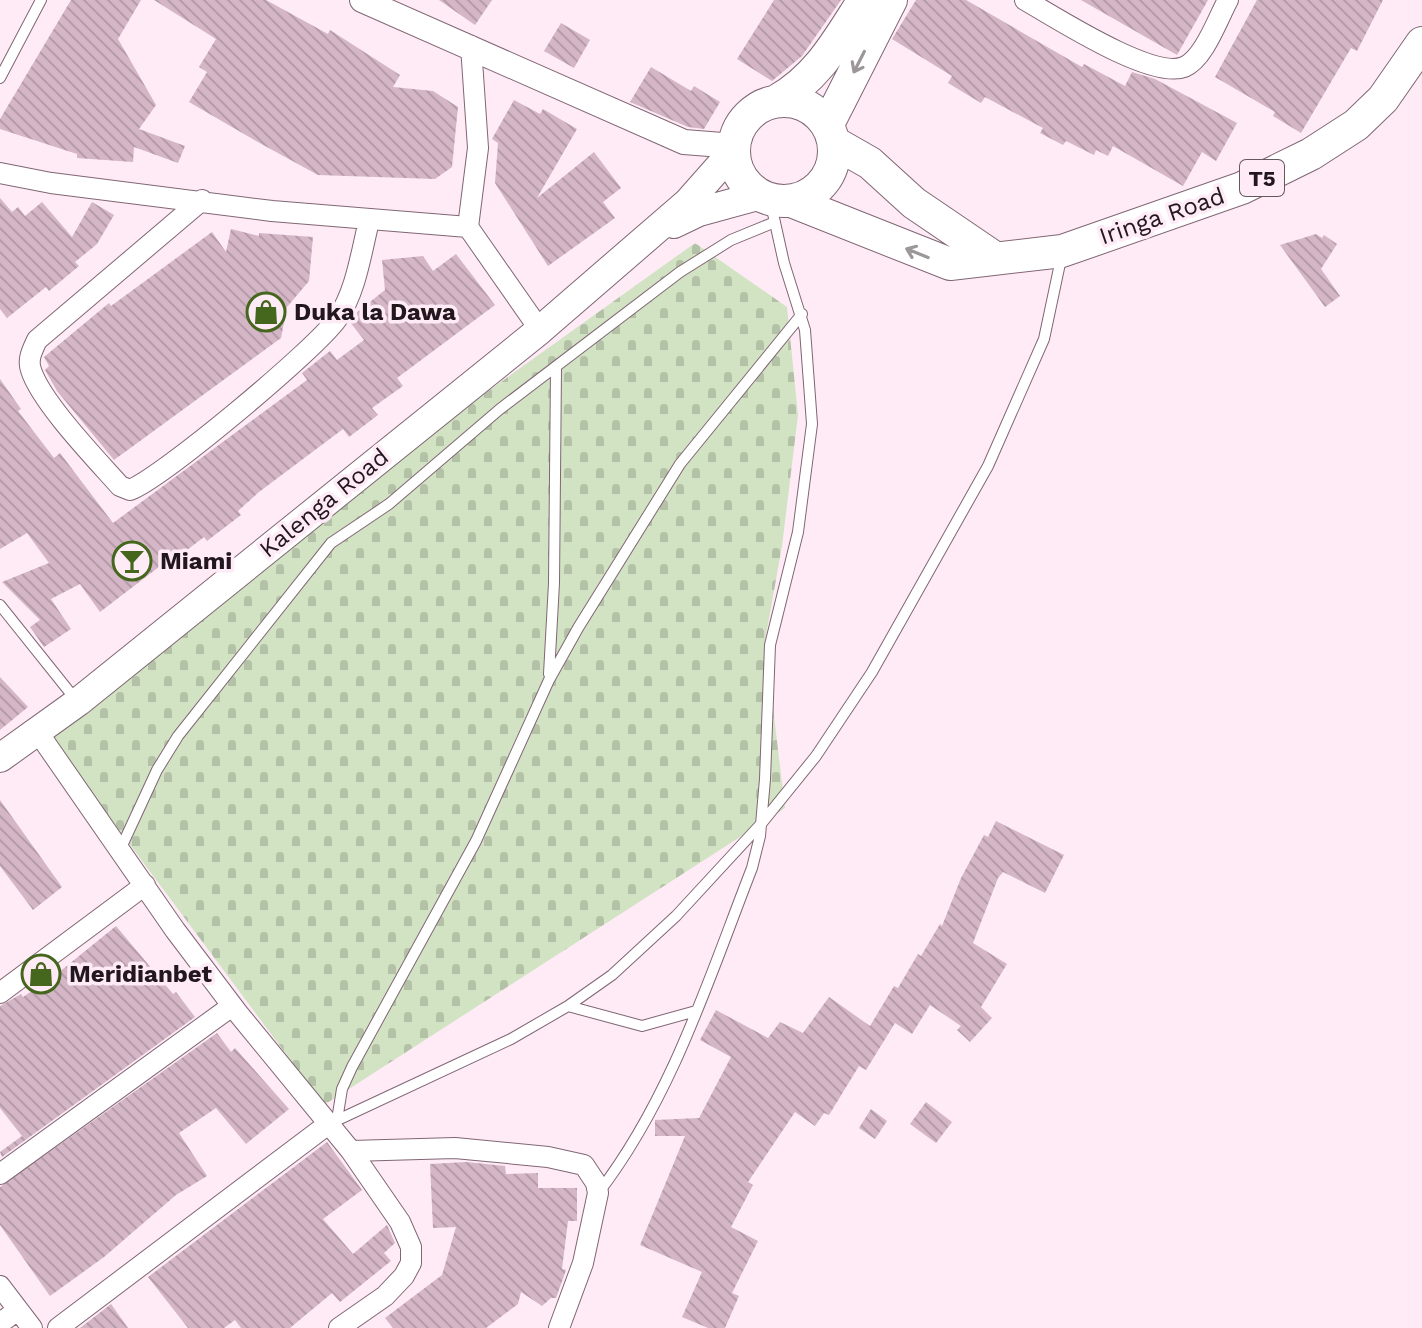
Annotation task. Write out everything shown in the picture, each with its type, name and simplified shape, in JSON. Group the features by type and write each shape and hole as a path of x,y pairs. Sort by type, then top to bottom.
{"highway":[{"path":"864,0 815,72 800,87 778,100 759,106 744,119 735,148 740,175 774,205 810,195 825,181 834,163 832,133 891,0"},
{"name":"Iringa Road","path":"992,256 1062,251 1242,188 1311,154 1356,125 1383,99 1422,43"},
{"path":"778,100 805,105 832,133 914,203 992,256"},
{"name":"T5","path":"774,205 950,264 992,256"}],"main road":[{"name":"Kalenga Road","path":"0,758 78,702 540,330 688,202 735,148"},
{"name":"Kalenga Road","path":"641,240 699,212 774,205"}],"street":[{"path":"362,0 684,142 735,148"},
{"path":"1025,0 1056,8 1119,51 1163,69 1185,67 1199,53 1228,0"},
{"path":"471,46 478,148 468,227 540,330"},
{"path":"0,173 144,196 202,200 369,221 468,227"},
{"path":"202,200 37,340 31,353 30,369 55,408 120,486 130,490 153,477 262,388 338,318 353,284 369,221"},
{"path":"37,731 232,1006 332,1123 400,1222 411,1247 411,1263 404,1276 385,1296 339,1328"},
{"path":"0,993 145,885"},
{"path":"0,1174 232,1006"},
{"path":"58,1328 332,1123"},
{"path":"351,1151 455,1148 567,1160 590,1170 598,1193 583,1263 559,1328"},
{"path":"0,1286 32,1328"},
{"path":"0,1323 18,1310"}],"lane":[{"path":"0,78 41,0"},
{"path":"120,850 157,770 178,736 277,615 316,559 680,272 731,240 774,205 784,263 802,314 809,358 811,448 798,532 770,645 761,824 752,868 696,1011 639,1130 598,1193"},
{"path":"332,1123 511,1039 568,1006 612,975 676,916 761,824 816,756 872,672 988,466 1044,339 1062,251"},
{"path":"332,1123 352,1067 476,841 549,680 680,464 802,314"},
{"path":"549,680 554,583 556,368"},
{"path":"0,605 78,702"},
{"path":"568,1006 642,1026 696,1011"}],"green space":[{"path":"695,243 787,307 798,415 782,546 765,641 785,808 324,1105 34,716"}],"building":[{"path":"71,0 141,0 118,39 156,105 139,129 185,146 178,163 134,147 133,162 77,158 77,154 0,129 0,119"},
{"path":"154,0 266,0 328,34 330,30 400,75 393,87 433,91 458,107 452,167 435,179 318,175 256,141 189,102 207,72 199,67 216,39"},
{"path":"439,0 492,0 475,25"},
{"path":"774,0 841,0 802,56 772,81 737,59"},
{"path":"916,0 966,0 1082,67 1084,64 1125,86 1132,72 1155,79 1237,123 1216,161 1202,152 1183,186 1113,146 1108,156 1096,150 1094,155 1066,141 1063,145 1040,133 1043,128 985,97 981,103 948,83 952,76 892,39"},
{"path":"1081,0 1208,0 1177,55"},
{"path":"1257,0 1383,0 1357,51 1351,48 1301,133 1273,116 1275,112 1215,77"},
{"path":"561,23 590,40 574,68 544,51"},
{"path":"651,67 691,91 694,86 720,102 704,129 688,127 630,102"},
{"path":"514,100 540,114 543,109 577,129 537,198 594,152 621,188 603,202 615,218 548,266 495,183 498,143 492,139"},
{"path":"0,198 12,212 18,207 25,216 42,202 72,237 92,202 114,215 97,244 75,262 79,266 49,291 46,287 7,318 0,309"},
{"path":"231,229 259,236 259,233 313,237 309,281 287,307 281,338 114,460 57,391 45,370 49,366 44,357 109,303 111,306 212,232 226,252"},
{"path":"1316,234 1322,238 1324,235 1337,244 1321,269 1340,296 1325,307 1280,245"},
{"path":"456,254 495,305 397,378 403,386 372,408 378,415 349,437 343,429 259,492 238,511 241,515 207,541 204,537 170,563 168,560 100,612 80,584 51,599 71,629 44,647 30,627 40,620 2,582 49,563 27,533 0,549 0,379 21,409 18,411 54,458 60,453 113,523 307,380 302,373 330,351 337,360 364,340 350,322 356,313 385,290 382,260 423,256 433,271"},
{"path":"0,677 28,707 0,730"},
{"path":"0,800 62,887 33,910 0,866"},
{"path":"996,821 1064,855 1045,893 1003,872 998,878 973,943 1007,964 981,1007 992,1018 970,1042 957,1030 961,1026 930,1005 912,1034 895,1023 866,1070 859,1066 829,1115 824,1113 815,1126 795,1112 748,1182 753,1185 731,1227 758,1241 732,1293 739,1296 725,1328 708,1328 682,1317 702,1272 640,1245 685,1136 655,1136 655,1120 699,1118 731,1057 700,1040 716,1010 768,1038 780,1022 803,1033 829,997 870,1026 894,986 898,988 918,954 921,956 940,924 942,926 961,878 984,835 988,837"},
{"path":"116,926 195,1017 2,1157 0,1152 22,1136 0,1108 0,1006 21,994 23,997 58,973"},
{"path":"217,1033 231,1052 235,1048 289,1109 246,1144 216,1108 179,1133 207,1176 176,1195 104,1257 50,1296 0,1225 0,1187"},
{"path":"926,1102 952,1122 936,1143 910,1124"},
{"path":"871,1109 887,1121 875,1139 859,1128"},
{"path":"327,1142 362,1190 323,1219 353,1254 387,1225 395,1243 384,1253 391,1261 340,1302 332,1293 290,1328 241,1328 235,1320 224,1328 188,1328 148,1277"},
{"path":"466,1162 505,1166 506,1174 538,1173 538,1188 577,1188 577,1221 568,1221 562,1269 566,1270 556,1298 551,1298 542,1306 521,1292 518,1304 486,1328 393,1328 385,1318 442,1275 456,1227 433,1228 430,1164"},
{"path":"111,1304 128,1328 80,1328"}],"place":[{"name":"Duka la Dawa","path":"266,312"},
{"name":"Miami","path":"132,561"},
{"name":"Meridianbet","path":"41,974"}]}
